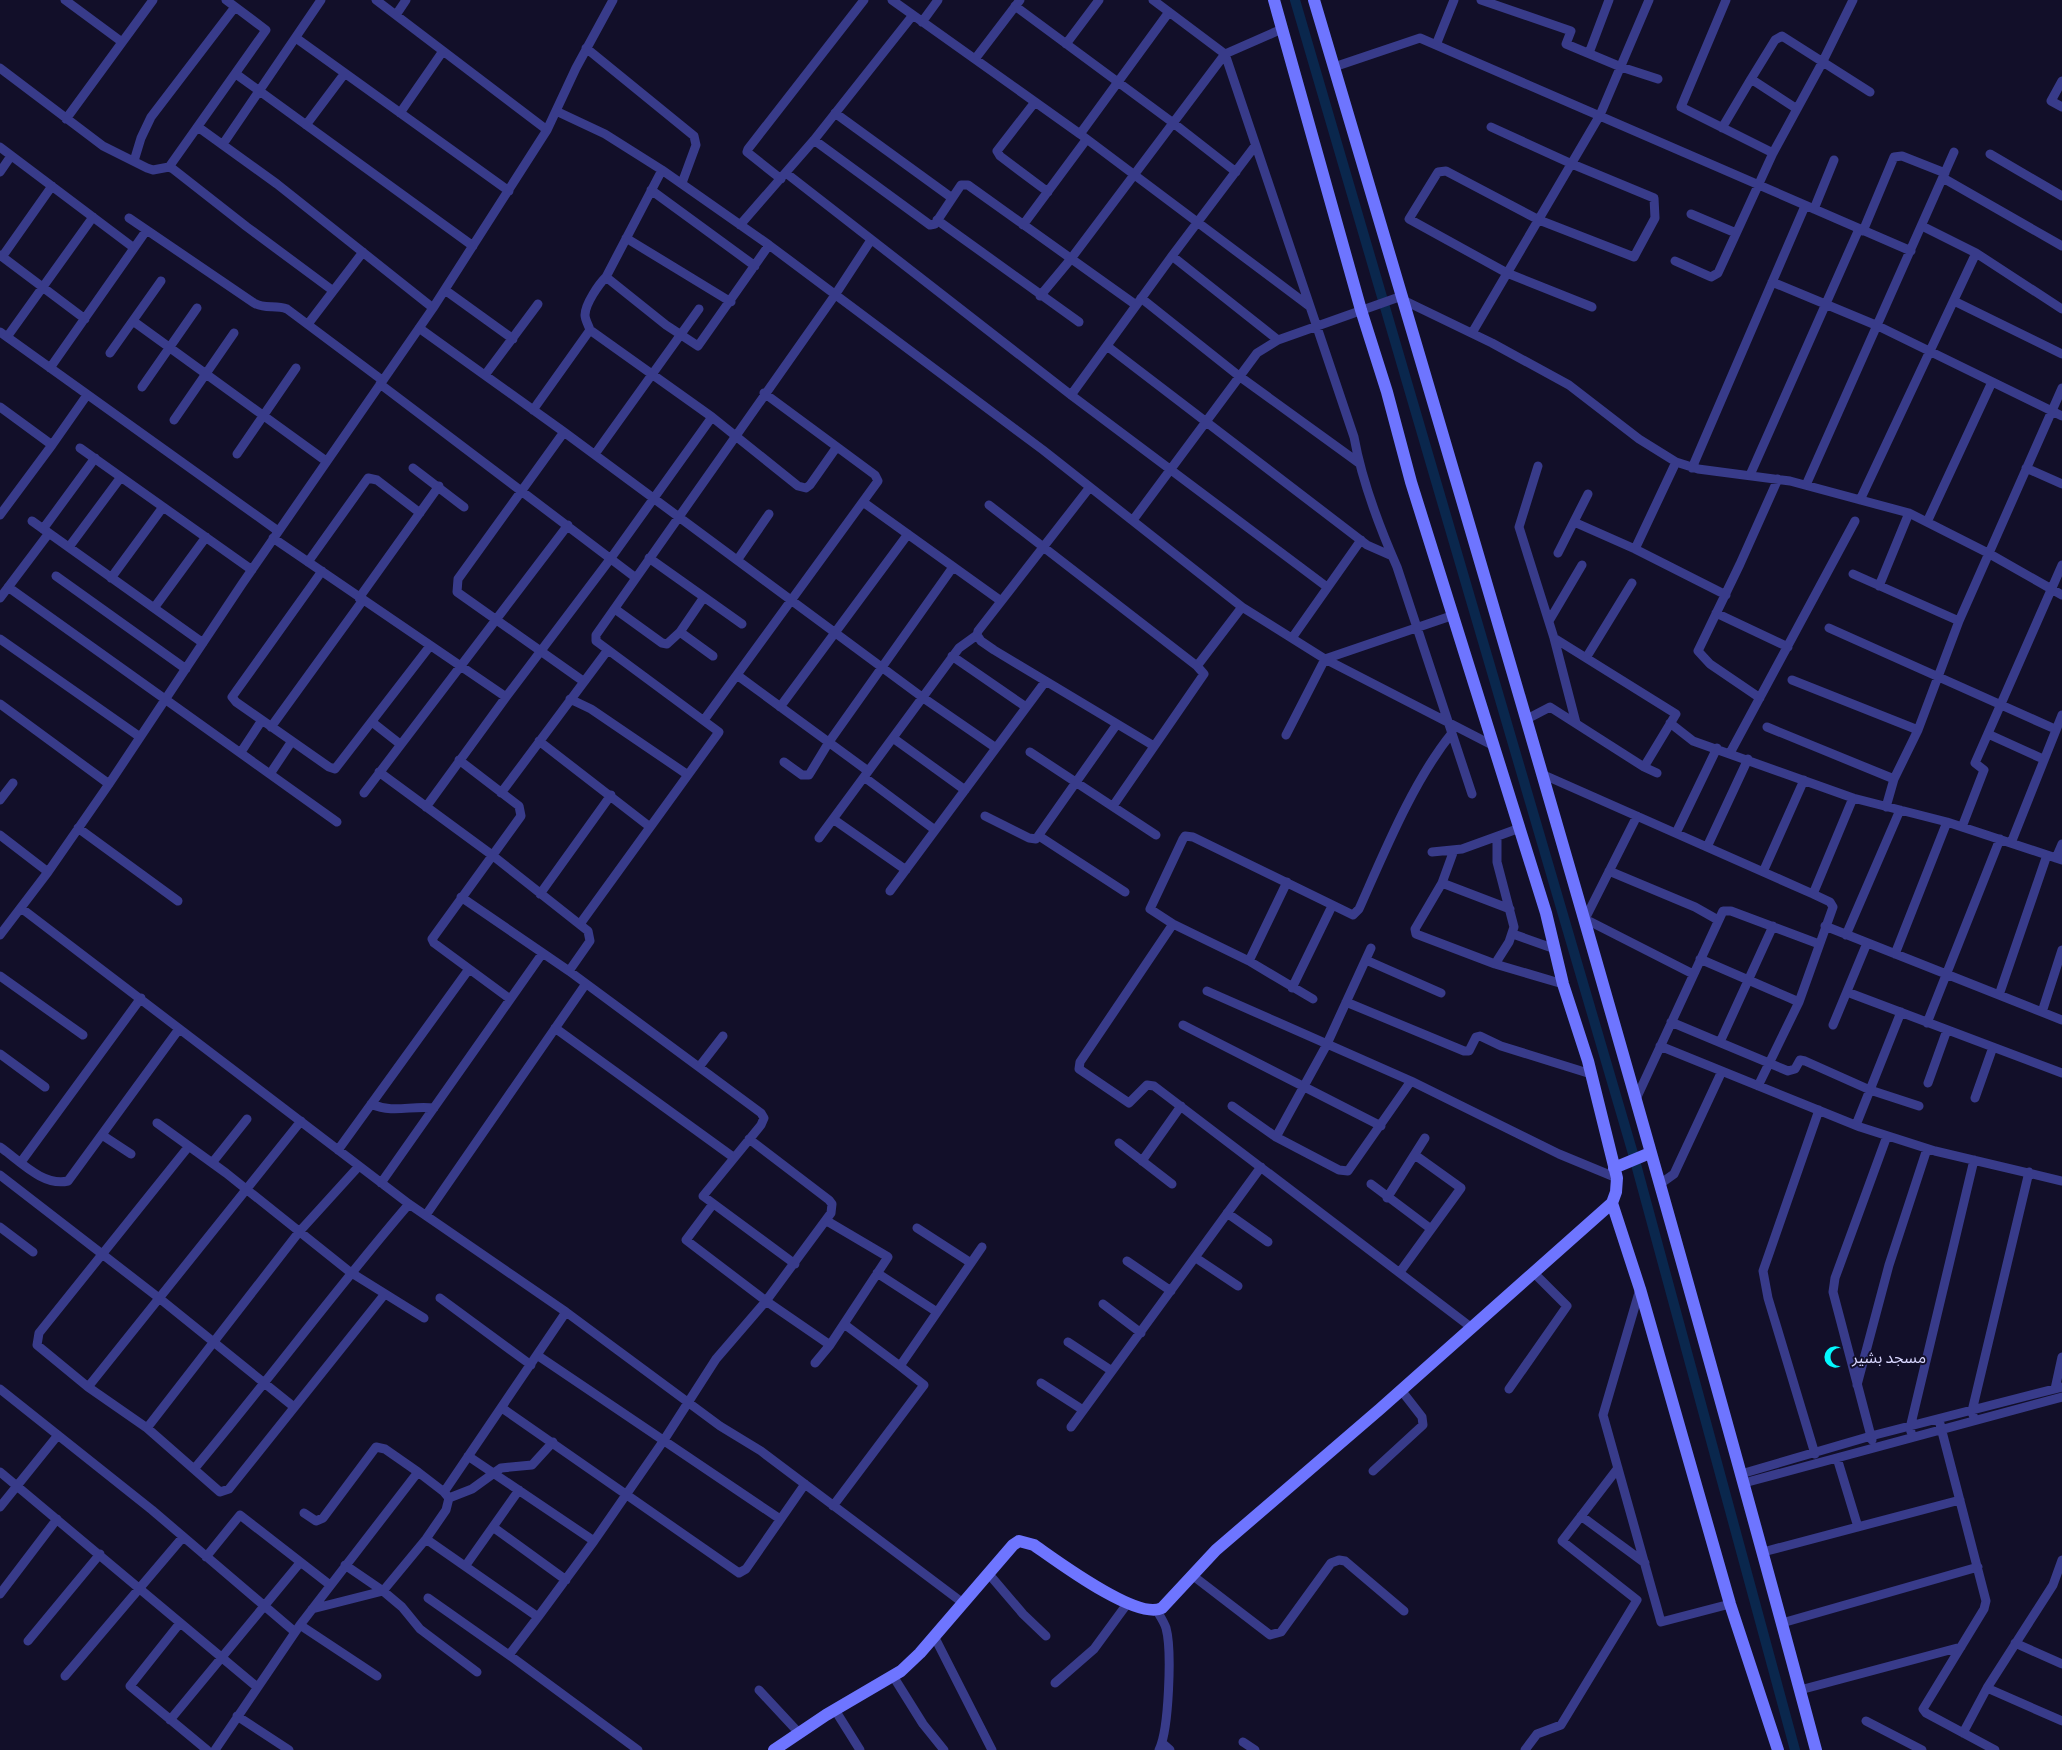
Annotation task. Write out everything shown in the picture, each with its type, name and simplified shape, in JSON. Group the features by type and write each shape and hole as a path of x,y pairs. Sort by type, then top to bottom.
{"street":[{"path":"66,119 153,0"},
{"path":"0,68 103,146 153,170 169,167 266,30 226,0"},
{"path":"223,144 321,0"},
{"path":"376,0 547,130"},
{"path":"396,15 406,0"},
{"path":"0,935 48,872 109,784 326,460 433,308 474,246 547,130 586,48 613,0"},
{"path":"864,0 748,149 748,152 871,240 1071,395 1327,587"},
{"path":"892,0 1083,137 1310,306"},
{"path":"922,22 938,0"},
{"path":"1066,44 1099,0"},
{"path":"1153,0 1225,54 1354,437 1359,464 1472,794"},
{"path":"774,1750 908,1665 1013,1545 1019,1541 1025,1541 1127,1604 1144,1610 1157,1611 1167,1603 1216,1550 1472,1328 1612,1203 1616,1192 1618,1170 1563,984 1546,913 1411,482 1387,392 1361,310 1274,0"},
{"path":"1314,0 1544,775 1636,1099 1647,1154 1660,1184 1763,1552 1816,1750"},
{"path":"1436,45 1454,0"},
{"path":"1481,0 1571,31 1566,44 1621,67 1658,79"},
{"path":"1590,53 1609,0"},
{"path":"1472,333 1600,115 1649,0"},
{"path":"1726,0 1681,107 1773,153"},
{"path":"1675,262 1710,277 1716,276 1773,153 1822,63 1853,0"},
{"path":"70,1 122,42"},
{"path":"975,59 1017,3 1066,44 1236,172"},
{"path":"134,161 141,138 151,118 235,7"},
{"path":"1024,226 1048,192 1118,82 1169,12"},
{"path":"740,225 814,140 913,15"},
{"path":"1040,296 1070,260 1225,54 1282,29"},
{"path":"1722,128 1778,36 1787,38 1822,63 1870,92"},
{"path":"296,38 509,191"},
{"path":"1334,67 1420,38 1911,251"},
{"path":"586,48 694,136 696,145 682,183"},
{"path":"400,112 444,51"},
{"path":"306,125 345,73"},
{"path":"236,74 474,246"},
{"path":"1751,79 1797,109"},
{"path":"2062,81 2050,102 2062,107"},
{"path":"1035,102 997,151 1000,156 1048,192"},
{"path":"556,111 605,134 682,183 769,245 1090,487 1242,607 1325,659 1450,729 1494,746"},
{"path":"834,113 952,198"},
{"path":"198,127 223,144 433,308"},
{"path":"1491,127 1572,164 1654,198 1655,218 1634,257 1539,220 1446,171 1438,172 1409,219 1507,273 1592,307"},
{"path":"814,140 930,225 933,225 937,220 961,186 966,184 1070,260 1138,302 1359,464"},
{"path":"1071,395 1255,146"},
{"path":"0,147 134,248"},
{"path":"1806,485 1954,152"},
{"path":"1990,154 2062,196"},
{"path":"0,172 11,156"},
{"path":"1750,475 1894,157 1902,156 1944,176 2062,246"},
{"path":"1692,468 1772,282 1834,160"},
{"path":"169,167 332,290"},
{"path":"662,170 606,277 601,282 587,308 585,315 590,330 712,417 734,437 803,488 810,485 836,448"},
{"path":"52,186 1,256 85,319"},
{"path":"651,190 755,266"},
{"path":"1691,214 1736,233"},
{"path":"93,217 42,287 3,334 276,535 308,562 506,697"},
{"path":"129,218 254,304 267,309 280,306 308,324 636,578"},
{"path":"937,220 1040,296 1079,322"},
{"path":"1922,226 1976,253 2062,309"},
{"path":"50,368 146,231"},
{"path":"626,238 730,302"},
{"path":"580,924 720,732 607,651 595,638 678,516 835,295 871,240"},
{"path":"606,277 698,346 769,245"},
{"path":"308,324 332,290 363,252"},
{"path":"1860,500 1976,253"},
{"path":"1172,256 1278,340"},
{"path":"110,353 161,281"},
{"path":"1772,282 1878,326 2062,416"},
{"path":"445,290 513,338"},
{"path":"1133,520 1257,353 1278,340 1316,325 1388,300 1402,298 1569,385 1639,439 1676,462 1692,468 1778,479 1806,485 1909,513 1988,553 2062,595"},
{"path":"1954,301 2062,354"},
{"path":"485,375 538,304"},
{"path":"142,387 197,308"},
{"path":"594,454 682,335 699,308"},
{"path":"133,321 326,460"},
{"path":"419,328 738,559 922,697 996,748"},
{"path":"534,410 590,330"},
{"path":"174,420 234,333"},
{"path":"1107,346 1361,540 1392,556"},
{"path":"237,454 296,368"},
{"path":"1927,522 1992,382"},
{"path":"1886,807 1894,779 1918,730 1959,620 2062,388"},
{"path":"0,514 52,445 87,394"},
{"path":"704,720 877,484 878,478 764,394"},
{"path":"0,407 52,445"},
{"path":"426,807 458,760 611,558 712,417"},
{"path":"564,432 458,579 456,586 457,592 582,681"},
{"path":"80,448 252,570"},
{"path":"0,598 95,458"},
{"path":"1635,549 1676,462"},
{"path":"1538,466 1519,527 1554,638 1576,723"},
{"path":"413,468 464,507"},
{"path":"2026,468 2062,484"},
{"path":"69,547 121,477"},
{"path":"308,562 368,478 377,480 420,513"},
{"path":"1760,698 1710,664 1698,651 1726,595 1778,479"},
{"path":"271,727 439,486"},
{"path":"819,838 952,656 965,642 977,636 978,631 1090,487"},
{"path":"1558,553 1588,494"},
{"path":"863,502 1001,601"},
{"path":"989,505 1197,666 1204,674 1113,806"},
{"path":"112,578 164,507"},
{"path":"1879,586 1909,513"},
{"path":"738,559 769,514"},
{"path":"32,521 203,643"},
{"path":"1730,753 1856,521"},
{"path":"1574,522 1635,549 1726,595"},
{"path":"364,793 568,525"},
{"path":"780,707 908,534"},
{"path":"154,608 206,537"},
{"path":"1292,638 1361,540"},
{"path":"649,558 742,624"},
{"path":"1549,621 1582,565"},
{"path":"1962,827 1984,770 1975,763 2062,565"},
{"path":"784,762 802,775 809,775 829,742 953,567"},
{"path":"322,572 233,694 232,698 292,742 336,769 430,646"},
{"path":"1853,574 1959,620"},
{"path":"56,576 186,669"},
{"path":"1586,658 1632,582"},
{"path":"8,588 166,698 337,822"},
{"path":"615,609 665,644 670,643 680,632 704,597"},
{"path":"1197,666 1242,607"},
{"path":"1716,613 1788,647"},
{"path":"1286,735 1325,659 1454,615"},
{"path":"1828,628 1938,675 2055,730"},
{"path":"680,632 713,656"},
{"path":"977,636 981,641 1045,682 1154,746"},
{"path":"1554,638 1676,714 1644,767"},
{"path":"0,639 140,737"},
{"path":"501,793 582,681 607,651"},
{"path":"952,656 1026,707"},
{"path":"737,675 829,742 935,830"},
{"path":"1792,680 1918,730"},
{"path":"890,891 1045,682"},
{"path":"570,699 591,709 688,776"},
{"path":"0,704 109,784"},
{"path":"1527,719 1550,707 1644,767 1658,773"},
{"path":"2011,843 2062,715"},
{"path":"241,752 262,720"},
{"path":"372,722 400,744"},
{"path":"985,816 1029,838 1036,839 1078,783 1117,724"},
{"path":"1670,724 1693,740 1853,798 1947,822 2059,859 2062,844"},
{"path":"1767,727 1894,779"},
{"path":"1313,999 1249,961 1173,924 1152,911 1150,907 1186,836 1193,837 1287,882 1350,915 1356,913 1390,838 1450,729"},
{"path":"1988,734 2043,759"},
{"path":"892,738 965,790"},
{"path":"539,741 650,827"},
{"path":"270,774 292,742"},
{"path":"1676,834 1717,748"},
{"path":"1030,752 1156,835"},
{"path":"1707,847 1748,759"},
{"path":"458,760 519,806 522,816 432,939 510,999"},
{"path":"379,772 492,855 588,931 590,941 569,971"},
{"path":"1544,775 1832,904 1799,1002 1758,1086"},
{"path":"1763,872 1804,780"},
{"path":"0,800 13,783"},
{"path":"540,894 611,795"},
{"path":"1813,894 1853,798"},
{"path":"1846,935 1900,810"},
{"path":"1585,919 1637,816"},
{"path":"833,818 906,870"},
{"path":"1895,954 1947,822"},
{"path":"78,828 178,901"},
{"path":"1432,852 1454,850 1520,828"},
{"path":"0,835 48,872"},
{"path":"1039,836 1125,892"},
{"path":"1495,964 1513,934 1514,927 1497,862 1497,837"},
{"path":"1927,1023 2000,839"},
{"path":"1454,850 1442,883 1416,928 1416,934 1495,964 1563,984"},
{"path":"1999,995 2047,855"},
{"path":"1609,871 1695,907 1718,920"},
{"path":"1249,961 1287,882"},
{"path":"1442,883 1510,909"},
{"path":"461,897 569,971 585,985 699,1067 763,1116 763,1121 703,1196 796,1264"},
{"path":"1292,988 1332,906"},
{"path":"21,908 409,1204 566,1312 720,1426 761,1451 963,1603"},
{"path":"1636,1099 1723,911 1731,910 1819,944"},
{"path":"1585,919 1693,974"},
{"path":"1173,924 1079,1066 1082,1072 1124,1101 1133,1101 1144,1087 1150,1084 1472,1328"},
{"path":"1720,1042 1773,926"},
{"path":"1825,926 2062,1020"},
{"path":"1513,934 1555,948"},
{"path":"1833,1025 1867,943"},
{"path":"1276,1137 1326,1046 1371,948"},
{"path":"2042,1012 2062,950"},
{"path":"381,1183 542,954"},
{"path":"1700,959 1799,1002"},
{"path":"1366,960 1441,993"},
{"path":"338,1150 469,968"},
{"path":"0,976 83,1035"},
{"path":"426,1215 585,985"},
{"path":"1207,991 1326,1046 1411,1081 1559,1154 1618,1170 1647,1154"},
{"path":"1847,992 2062,1073"},
{"path":"22,1162 140,998"},
{"path":"1346,1002 1464,1052 1468,1051 1476,1038 1480,1036 1501,1046 1591,1074"},
{"path":"1856,1125 1901,1012"},
{"path":"1671,1022 1791,1072 1800,1060 1806,1061 1870,1090 1919,1106"},
{"path":"1183,1025 1381,1126"},
{"path":"555,1028 733,1157"},
{"path":"0,1147 50,1181 68,1181 180,1029"},
{"path":"1928,1083 1947,1030"},
{"path":"699,1067 723,1036"},
{"path":"1660,1046 1887,1136 1927,1149 2029,1172 2062,1182"},
{"path":"1975,1098 1993,1047"},
{"path":"0,1054 45,1087"},
{"path":"1660,1184 1674,1174 1722,1071"},
{"path":"1232,1106 1276,1137 1339,1170 1348,1171 1411,1081"},
{"path":"371,1104 397,1111 414,1107 434,1108"},
{"path":"1142,1161 1181,1106"},
{"path":"1815,1454 1768,1298 1763,1271 1819,1110"},
{"path":"212,1163 247,1119"},
{"path":"88,1387 301,1121"},
{"path":"157,1123 212,1163 350,1272 384,1295 424,1318"},
{"path":"102,1135 130,1154"},
{"path":"1874,1448 1834,1298 1833,1287 1887,1136"},
{"path":"1387,1198 1425,1138"},
{"path":"510,1655 594,1541 690,1402 716,1359 766,1302 827,1220 832,1208 829,1200 749,1139"},
{"path":"1119,1143 1172,1184"},
{"path":"188,1146 39,1333 36,1340 41,1350 88,1387 147,1428 195,1468 220,1492 226,1492 384,1295"},
{"path":"1857,1385 1889,1265 1927,1149"},
{"path":"1400,1272 1461,1188 1415,1155"},
{"path":"1912,1438 1910,1428 1974,1160"},
{"path":"147,1428 215,1343 299,1232 359,1166"},
{"path":"1071,1428 1082,1410 1141,1333 1261,1167"},
{"path":"1975,1421 1972,1411 2029,1172"},
{"path":"0,1175 102,1256 159,1298 294,1407"},
{"path":"1371,1184 1431,1230"},
{"path":"1612,1203 1640,1289 1730,1604 1778,1750"},
{"path":"195,1468 265,1383 350,1272 409,1204"},
{"path":"713,1204 686,1240 766,1302 830,1345"},
{"path":"1227,1213 1268,1242"},
{"path":"815,1363 830,1345 888,1257 827,1220"},
{"path":"0,1227 33,1252"},
{"path":"918,1228 971,1263"},
{"path":"900,1366 982,1247"},
{"path":"1196,1258 1238,1286"},
{"path":"1127,1261 1171,1291"},
{"path":"877,1273 937,1312"},
{"path":"1509,1389 1567,1306 1534,1273"},
{"path":"1640,1289 1603,1415 1661,1622 1730,1604"},
{"path":"440,1298 531,1365"},
{"path":"1103,1304 1141,1333"},
{"path":"312,1609 383,1590 426,1539 448,1506 447,1495 468,1456 566,1312"},
{"path":"834,1506 924,1384 844,1324"},
{"path":"1068,1342 1112,1371"},
{"path":"538,1355 780,1519"},
{"path":"1742,1478 1871,1436 1910,1428 2058,1388 2062,1358"},
{"path":"1041,1383 1082,1410"},
{"path":"0,1389 264,1605 297,1629 377,1676"},
{"path":"1373,1470 1423,1425 1422,1417 1401,1390"},
{"path":"1742,1478 1837,1458 2062,1397"},
{"path":"502,1408 739,1573 746,1569 805,1484"},
{"path":"1939,1420 1978,1567 1985,1605 1923,1709 1926,1713 1995,1750"},
{"path":"0,1507 58,1435"},
{"path":"447,1495 472,1489 493,1472 507,1467 532,1465 553,1442"},
{"path":"304,1512 316,1521 323,1518 376,1447 385,1449 447,1495"},
{"path":"468,1456 594,1541"},
{"path":"1837,1458 1858,1527"},
{"path":"1525,1750 1537,1734 1561,1725 1637,1600 1562,1541 1618,1468"},
{"path":"0,1472 258,1686"},
{"path":"215,1750 297,1629 418,1472"},
{"path":"466,1565 519,1490"},
{"path":"1763,1552 1960,1500"},
{"path":"206,1557 240,1515 299,1564 330,1586"},
{"path":"1581,1516 1645,1563"},
{"path":"0,1594 57,1519"},
{"path":"493,1527 566,1580"},
{"path":"65,1676 183,1537"},
{"path":"426,1539 466,1565 538,1617"},
{"path":"28,1641 100,1554"},
{"path":"1192,1575 1270,1635 1281,1632 1331,1563 1339,1560 1345,1561 1404,1611"},
{"path":"1963,1733 1987,1688 2052,1584 2062,1560"},
{"path":"170,1720 299,1564"},
{"path":"345,1565 383,1590 402,1607 420,1630 477,1672"},
{"path":"1782,1623 1978,1567"},
{"path":"988,1573 1026,1618 1046,1636"},
{"path":"2052,1584 2062,1588"},
{"path":"428,1598 510,1655 638,1750"},
{"path":"1055,1684 1094,1649 1127,1604"},
{"path":"1157,1611 1165,1627 1168,1646 1167,1697 1161,1747 1170,1750"},
{"path":"180,1623 130,1686 207,1750"},
{"path":"934,1636 992,1750"},
{"path":"2015,1643 2062,1664"},
{"path":"1800,1690 1960,1647"},
{"path":"892,1676 923,1724 944,1750"},
{"path":"1987,1688 2062,1722"},
{"path":"759,1690 799,1733"},
{"path":"835,1710 860,1750"},
{"path":"237,1716 289,1750"},
{"path":"1866,1721 1922,1750"},
{"path":"1243,1742 1255,1750"}],"waterway":[{"path":"1295,0 1634,1157 1795,1750"}],"place":[{"name":"مسجد بشیر","path":"1835,1357"}]}
